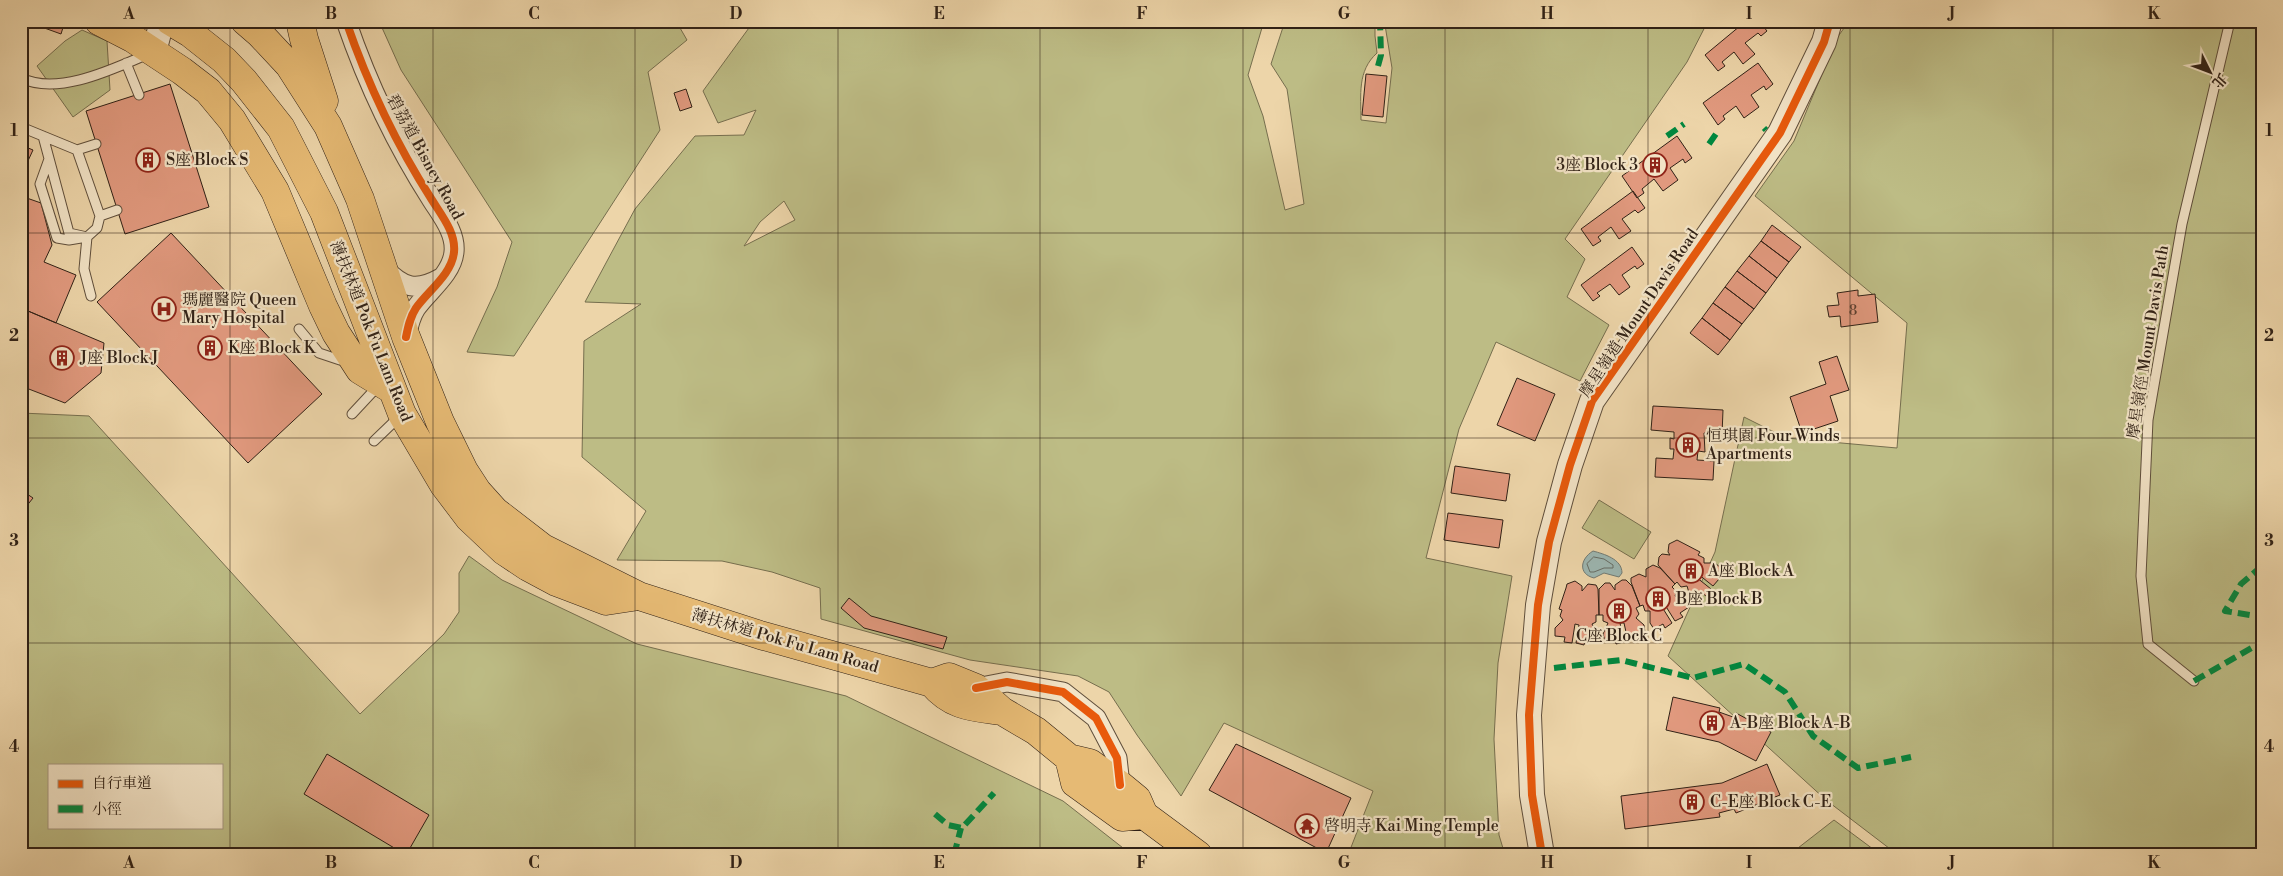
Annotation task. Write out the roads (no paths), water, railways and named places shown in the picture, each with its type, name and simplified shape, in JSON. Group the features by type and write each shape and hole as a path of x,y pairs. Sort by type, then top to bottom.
{"main road":[{"path":"99,21 167,33 246,140 275,191 323,306 349,353 360,370 386,386"},
{"name":"薄扶林道 Pok Fu Lam Road","path":"245,21 289,65 314,103 343,158 360,199 406,337 449,443 467,497 469,518 504,551 556,582 606,601 639,596 760,635 932,683 942,695 966,706 1002,711"},
{"path":"300,21 304,39 343,158"},
{"name":"薄扶林道 Pok Fu Lam Road","path":"167,33 224,60 244,81 281,128 324,212 374,337 386,386 438,476 467,497"},
{"name":"薄扶林道 Pok Fu Lam Road","path":"932,683 949,677 976,688 1002,711 1036,731 1069,758 1090,763 1120,785 1137,799 1144,815 1198,855"},
{"path":"1069,758 1075,784 1122,817 1144,815"}],"street":[{"name":"碧荔道 Bisney Road","path":"346,21 382,112 400,148 453,236 454,254 452,263 415,310 406,337"},
{"name":"摩星嶺道 Mount Davis Road","path":"1542,855 1532,795 1529,715 1538,605 1549,542 1570,464 1592,401 1780,133 1824,42 1830,21"},
{"path":"382,265 396,281 405,285 424,286 442,278"},
{"path":"976,688 1008,682 1063,692 1096,718 1117,758 1120,785"}],"lane":[{"name":"摩星嶺徑 Mount Davis Path","path":"2194,681 2148,644 2141,576 2148,420 2182,224 2230,21"},
{"path":"21,78 28,81 58,84 87,78 126,63 167,33"},
{"path":"126,63 138,95"},
{"path":"21,127 77,150 96,144"},
{"path":"43,136 69,232 87,238"},
{"path":"49,158 40,184 57,238 68,240 87,238 97,228 100,216 77,150"},
{"path":"100,216 117,210"},
{"path":"87,238 84,269 90,296"},
{"path":"299,329 319,353 340,360 349,353"},
{"path":"352,414 386,386"},
{"path":"374,441 402,414"}],"water":[{"path":"1593,551 1607,556 1619,564 1622,573 1619,577 1604,573 1594,578 1585,573 1583,562"}],"place":[{"name":"S座 Block S","path":"148,160"},
{"name":"3座 Block 3","path":"1655,165"},
{"name":"瑪麗醫院 Queen Mary Hospital","path":"164,309"},
{"name":"K座 Block K","path":"210,348"},
{"name":"J座 Block J","path":"62,358"},
{"name":"恒琪園 Four Winds Apartments","path":"1688,445"},
{"name":"A座 Block A","path":"1691,571"},
{"name":"B座 Block B","path":"1658,599"},
{"name":"C座 Block C","path":"1619,611"},
{"name":"A-B座 Block A-B","path":"1712,723"},
{"name":"C-E座 Block C-E","path":"1692,802"},
{"name":"啓明寺 Kai Ming Temple","path":"1307,826"}]}
